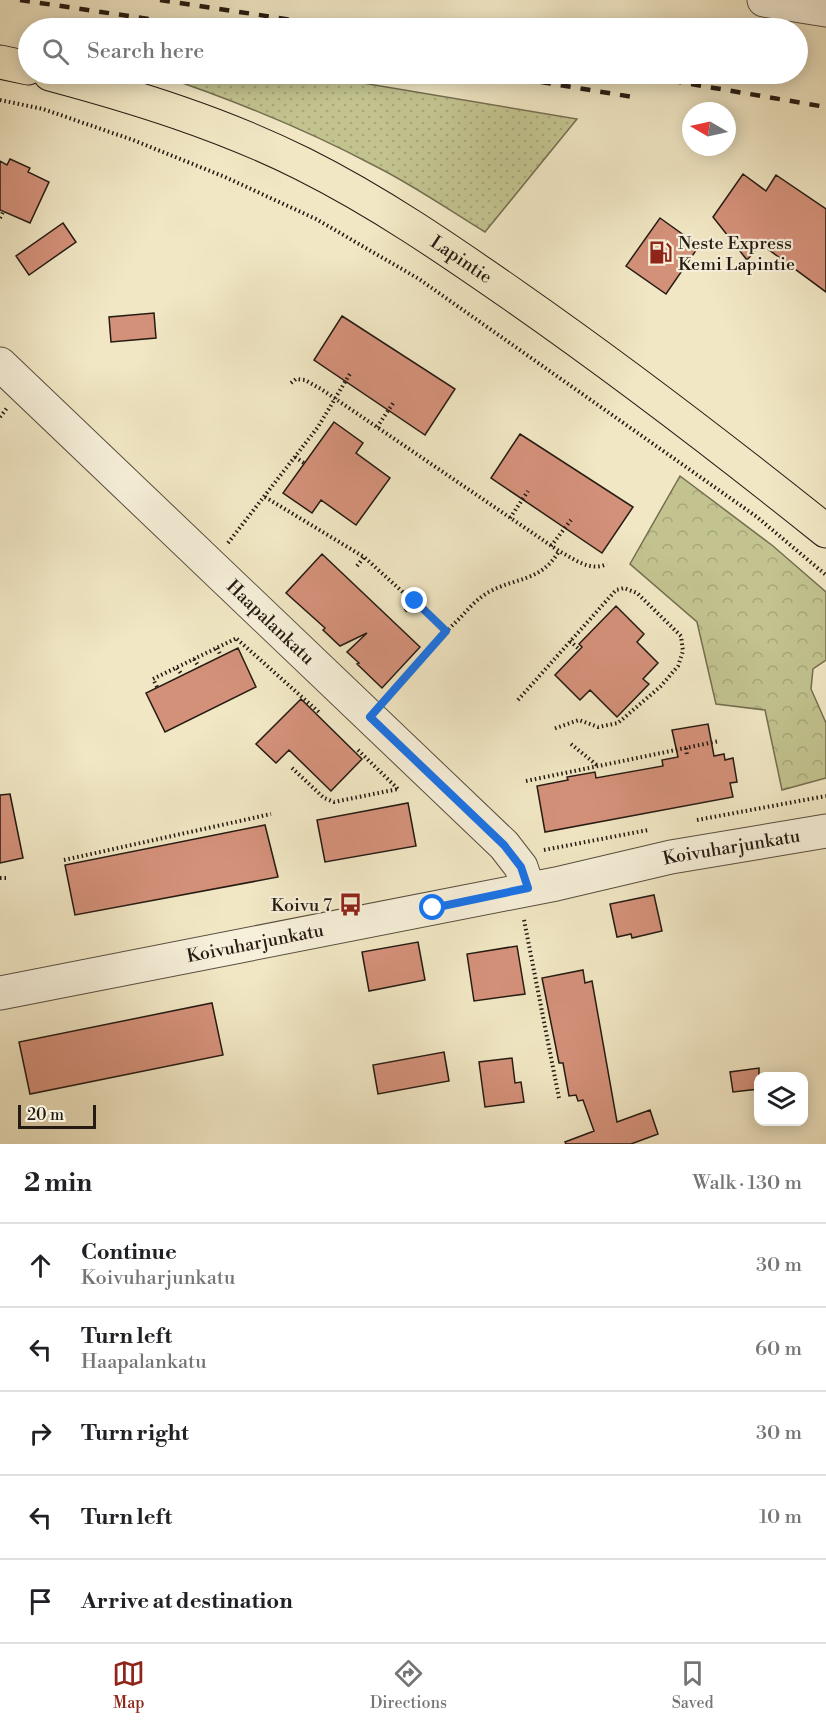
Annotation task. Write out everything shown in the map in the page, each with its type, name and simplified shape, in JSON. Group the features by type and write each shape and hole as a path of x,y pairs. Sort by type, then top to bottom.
{"main road":[{"path":"0,62 18,66"},
{"name":"Lapintie","path":"87,84 187,115 253,142 302,163 400,218 562,329 745,465 826,531"}],"street":[{"path":"764,0 826,10"},
{"name":"Haapalankatu","path":"0,364 514,856 521,867 526,902"},
{"name":"Koivuharjunkatu","path":"0,993 526,902 671,857 826,831"}],"path":[{"path":"0,100 43,109 133,140 225,177 316,219 418,279 757,517 826,575"},
{"path":"0,218 3,212"},
{"path":"210,565 266,497 318,427 351,372"},
{"path":"291,383 296,379 305,380 336,398 559,551 590,567 607,564"},
{"path":"377,427 394,402"},
{"path":"295,457 304,463"},
{"path":"510,518 528,491"},
{"path":"266,497 364,557 446,631"},
{"path":"551,546 571,520"},
{"path":"370,717 446,631 487,593 533,577 554,561 559,551"},
{"path":"357,566 364,557"},
{"path":"518,699 616,590 624,588 637,593 681,636 683,651 678,666 661,686 618,723 598,727 579,720 553,729"},
{"path":"405,611 415,601"},
{"path":"157,687 153,679 270,622"},
{"path":"237,639 325,718"},
{"path":"570,641 580,650"},
{"path":"217,648 221,656"},
{"path":"194,659 199,667"},
{"path":"177,668 182,675"},
{"path":"526,781 591,770 598,766 719,741"},
{"path":"571,744 598,766"},
{"path":"686,748 687,755"},
{"path":"357,749 398,789"},
{"path":"292,768 324,798 334,802 437,781"},
{"path":"64,860 271,814"},
{"path":"0,878 9,878"},
{"path":"526,902 559,1098"}],"green space":[{"path":"184,84 369,84 577,119 485,232 403,181 349,152 295,127"},
{"path":"680,476 773,546 826,592 826,660 813,669 811,689 826,723 826,778 782,790 765,710 716,704 697,622 630,564"}],"building":[{"path":"10,159 30,168 28,172 49,182 30,223 0,210 0,161 7,165"},
{"path":"743,174 766,191 776,175 826,209 826,292 761,244 747,260 713,217"},
{"path":"660,218 699,246 666,294 626,266"},
{"path":"63,223 76,242 29,275 16,256"},
{"path":"154,313 156,338 111,342 109,317"},
{"path":"342,316 455,389 425,435 314,360"},
{"path":"334,422 363,443 356,453 390,478 356,525 321,500 312,513 283,493"},
{"path":"520,434 633,507 602,553 491,478"},
{"path":"322,554 420,647 382,688 347,652 367,633 340,646 323,630 325,628 286,593"},
{"path":"616,606 644,634 637,642 658,663 643,679 649,684 617,717 590,690 580,700 555,675 582,647 579,644"},
{"path":"238,648 256,687 165,732 146,693"},
{"path":"301,699 362,759 331,791 289,750 276,763 256,744"},
{"path":"708,724 714,756 724,754 725,760 733,758 737,782 730,783 733,797 545,832 537,786 595,772 596,778 663,766 662,760 678,757 672,730"},
{"path":"10,794 23,858 0,863 0,795"},
{"path":"408,803 416,846 325,862 317,820"},
{"path":"265,825 278,877 75,915 65,865"},
{"path":"654,895 662,931 632,938 631,934 617,937 610,904"},
{"path":"418,942 425,980 369,991 362,952"},
{"path":"517,946 525,994 474,1001 467,954"},
{"path":"583,970 585,983 592,981 617,1122 650,1110 658,1134 631,1144 566,1144 565,1142 594,1131 583,1100 578,1101 576,1095 569,1096 563,1063 559,1063 542,978"},
{"path":"212,1003 223,1055 30,1094 19,1042"},
{"path":"444,1052 449,1081 378,1094 373,1065"},
{"path":"512,1058 515,1083 521,1082 524,1102 485,1107 479,1062"},
{"path":"759,1068 759,1072 754,1072 754,1090 733,1092 730,1072"}],"railway":[{"path":"20,0 142,18"},
{"path":"160,0 280,18"},
{"path":"553,84 639,98"},
{"path":"691,84 826,107"}],"place":[{"name":"Neste Express Kemi Lapintie","path":"660,253"},
{"name":"Koivu 7","path":"350,905"}],"route":[{"path":"415,601 446,631 370,717 504,845 521,867 528,888 433,908"}]}
